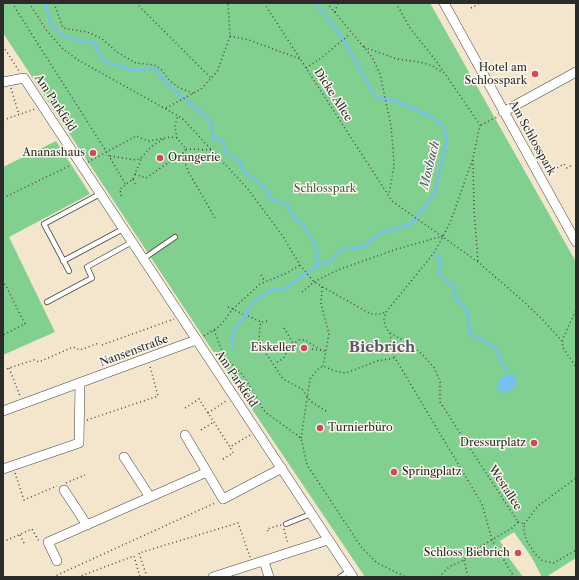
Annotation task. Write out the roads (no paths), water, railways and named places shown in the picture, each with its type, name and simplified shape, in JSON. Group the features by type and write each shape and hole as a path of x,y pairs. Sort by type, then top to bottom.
{"street":[{"name":"Am Schlosspark","path":"444,3 576,242"},
{"path":"503,112 576,72"},
{"name":"Am Parkfeld","path":"6,81 24,78 351,574"},
{"name":"Nansenstraße","path":"3,411 196,340"},
{"path":"8,467 79,443 80,383"},
{"path":"185,435 223,499 282,468"},
{"path":"124,457 150,497"},
{"path":"57,561 48,542 207,472"},
{"path":"64,490 87,525"},
{"path":"213,577 328,540"},
{"path":"264,561 269,577"}],"lane":[{"path":"68,271 44,224 100,194"},
{"path":"63,261 123,228"},
{"path":"143,259 175,238"},
{"path":"47,302 92,278 87,267 132,242"},
{"path":"284,525 311,514"},
{"path":"340,577 351,574"}],"water":[{"path":"505,375 514,375 517,381 513,389 505,393 499,391 497,384 500,379"}],"waterway":[{"path":"44,3 50,23 61,35 82,42 94,42 102,59 108,63 133,70 155,68 166,83 211,121 213,138 223,141 226,153 241,162 244,172 266,188 270,199 280,201 288,205 293,217 304,225 317,248 317,266"},
{"name":"Mosbach","path":"232,348 232,334 246,316 252,303 273,289 284,289 317,266 331,261 342,249 363,247 380,233 411,224 435,193 447,139 443,126 430,116 394,100 381,99 375,96 341,36 316,3"},
{"path":"436,255 440,259 440,275 454,287 456,300 467,309 470,334 494,346 507,371"}],"place":[{"name":"Hotel am Schlosspark","path":"535,74"},
{"name":"Ananashaus","path":"93,153"},
{"name":"Orangerie","path":"160,158"},
{"name":"Eiskeller","path":"304,348"},
{"name":"Turnierbüro","path":"320,428"},
{"name":"Dressurplatz","path":"534,443"},
{"name":"Springplatz","path":"394,472"},
{"name":"Schloss Biebrich","path":"518,553"}],"district":[{"name":"Biebrich","path":"382,348"}],"park label":[{"name":"Schlosspark","path":"325,189"}]}
